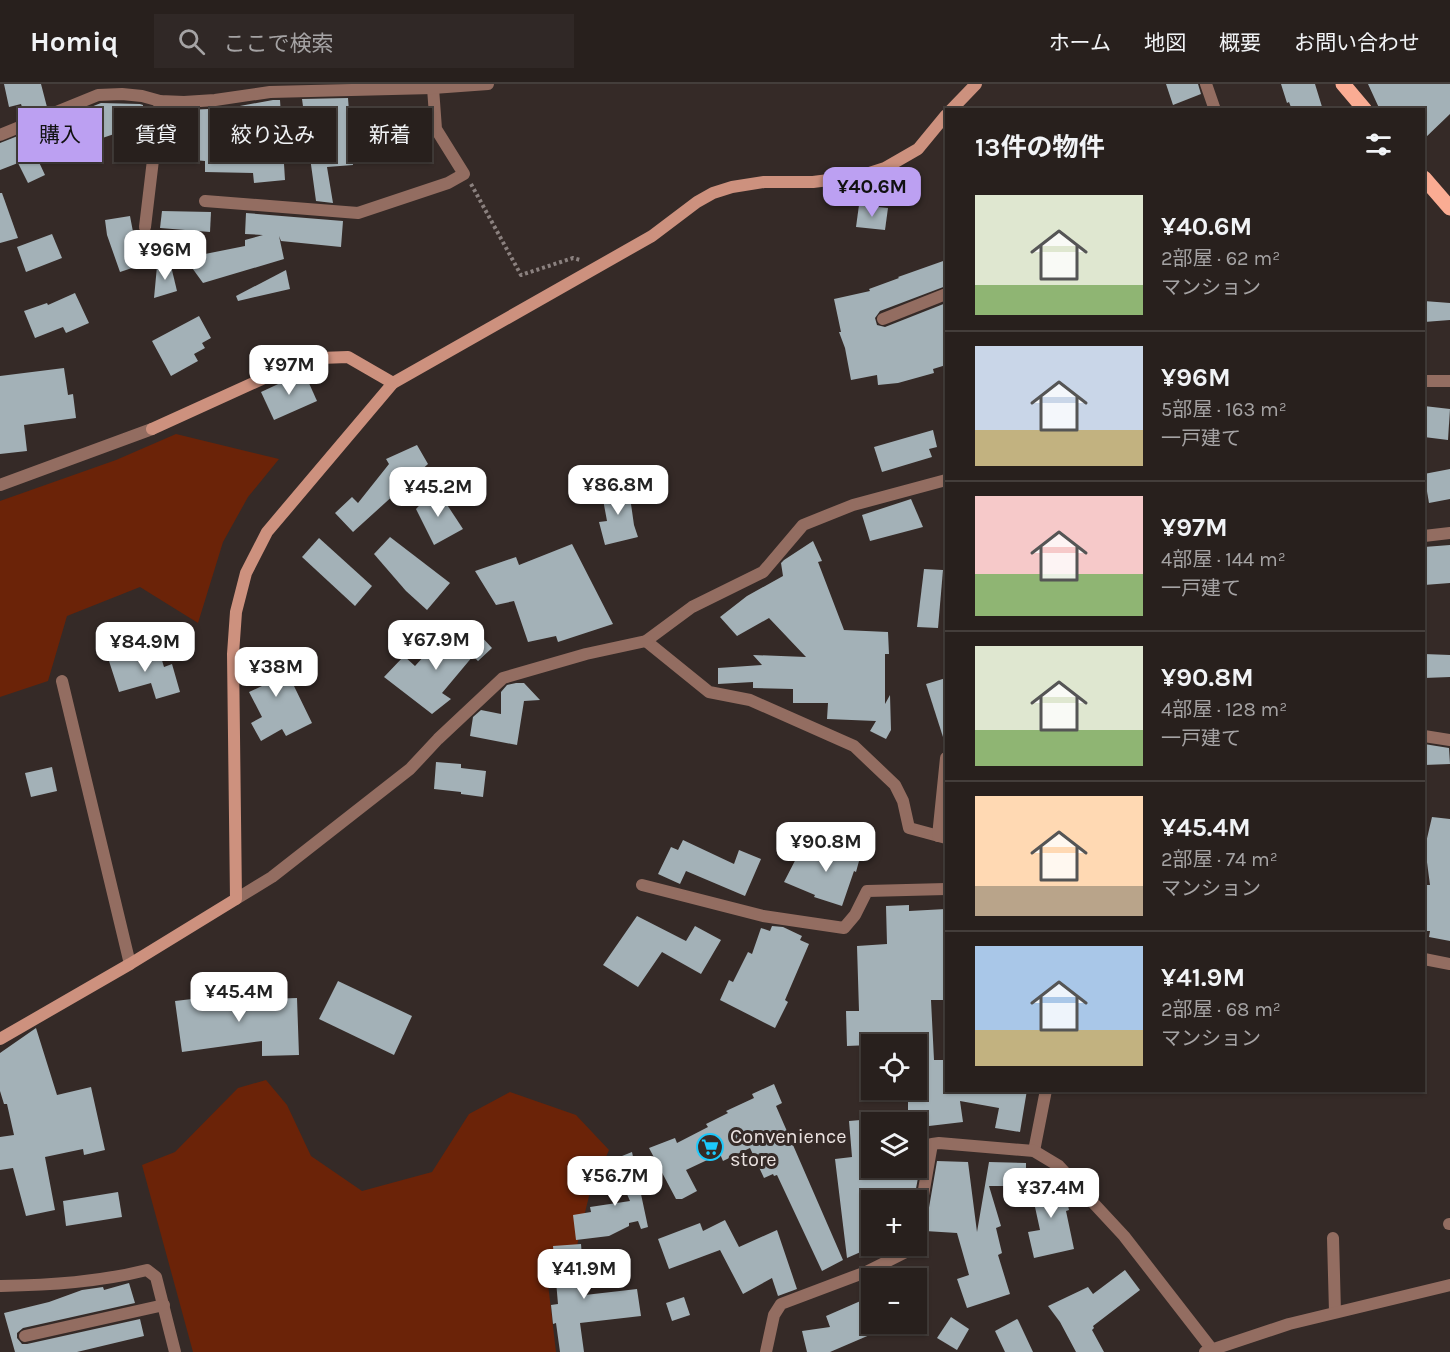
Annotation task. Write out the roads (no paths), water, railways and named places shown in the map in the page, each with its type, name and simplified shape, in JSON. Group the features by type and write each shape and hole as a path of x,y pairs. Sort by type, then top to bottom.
{"main road":[{"path":"1343,84 1363,108"},
{"path":"1425,179 1450,208"}],"street":[{"path":"0,134 98,95 122,94 160,101 215,100 270,88 433,88 488,84"},
{"path":"1206,84 1214,108"},
{"path":"952,108 968,86"},
{"path":"206,201 358,213 448,183 464,174 436,129 433,88"},
{"path":"145,227 160,101"},
{"path":"236,899 234,654 236,612 246,573 267,532 393,383 652,236 697,202 713,193 732,187 764,182 813,182 860,176 885,168 918,149 945,116"},
{"path":"883,319 945,294"},
{"path":"0,485 152,429 295,365 320,358 348,357 393,383"},
{"path":"1427,381 1450,381"},
{"path":"0,1039 130,964 272,877 410,769 438,739 503,678 586,654 646,641 692,608 763,572 803,525 853,505 945,480"},
{"path":"1425,536 1450,533"},
{"path":"646,641 709,692 750,700 854,746 895,785 903,801 909,828 942,837 945,778"},
{"path":"62,681 130,964"},
{"path":"1425,736 1450,740"},
{"path":"642,885 763,916 844,928 855,915 867,891 945,889"},
{"path":"1425,959 1450,964"},
{"path":"1034,1151 1046,1092"},
{"path":"924,1190 932,1144 1034,1151 1059,1166 1124,1236 1210,1351 1289,1324 1450,1285"},
{"path":"1332,1238 1335,1312"},
{"path":"766,1352 774,1315 781,1304 866,1272 898,1256"},
{"path":"1,1286 58,1285 116,1278 147,1270 156,1277 175,1352"},
{"path":"25,1336 164,1305"}],"place":[{"name":"Convenience store","path":"710,1147"}]}
